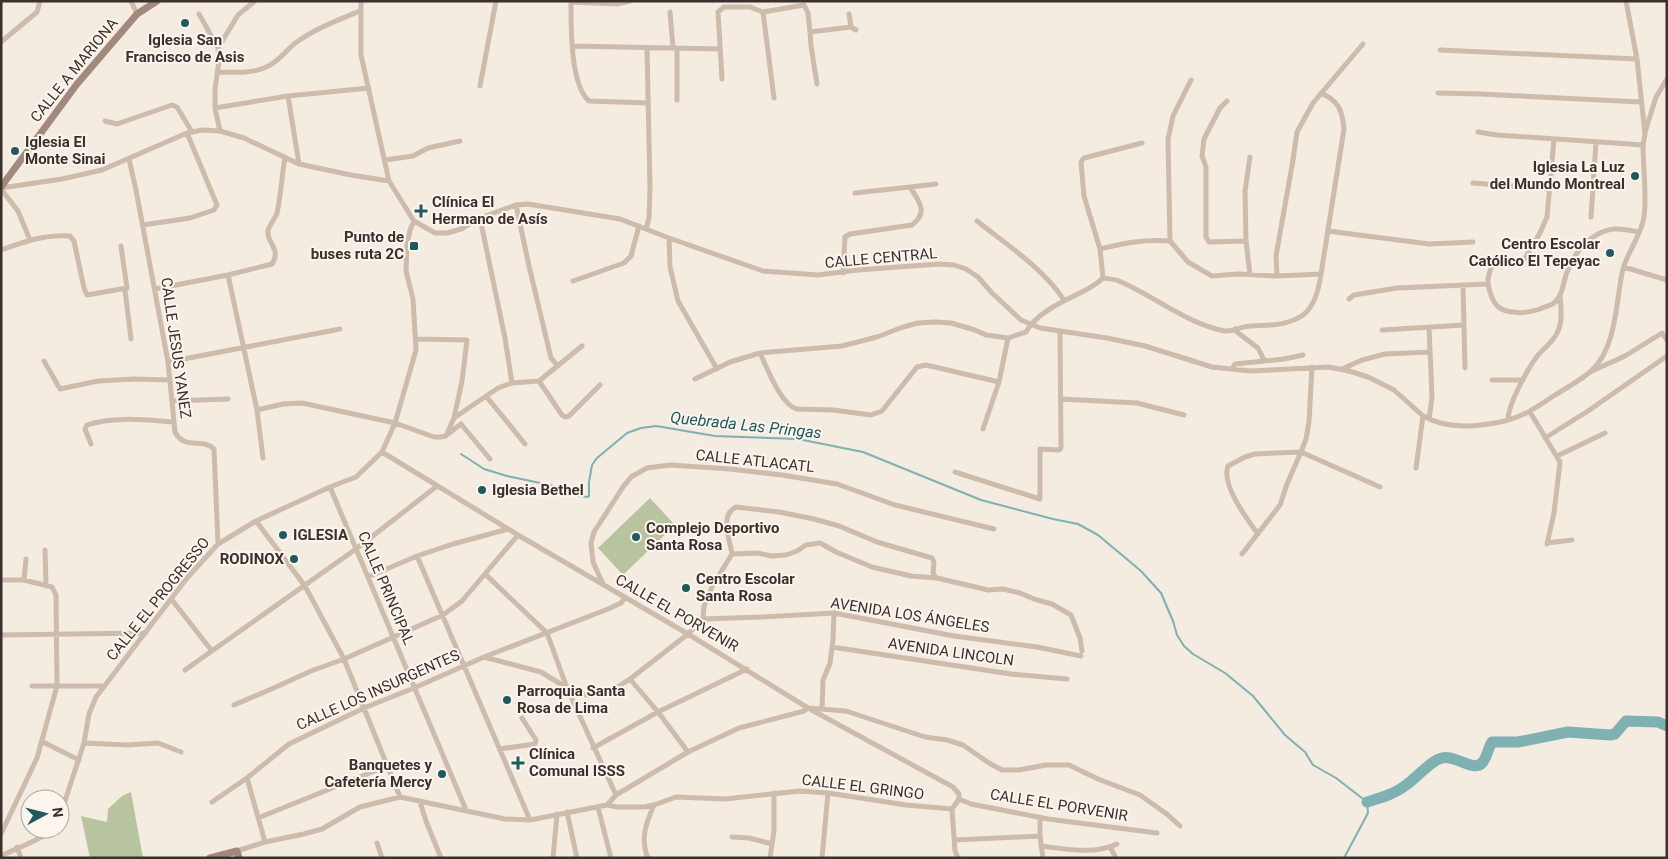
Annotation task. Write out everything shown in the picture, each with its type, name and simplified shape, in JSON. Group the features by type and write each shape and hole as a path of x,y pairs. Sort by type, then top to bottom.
{"main road":[{"name":"CALLE A MARIONA","path":"1,188 77,84 137,14 158,1"},
{"path":"210,858 238,854"}],"street":[{"path":"1,42 37,12 40,1"},
{"path":"131,1 137,14"},
{"path":"218,48 238,15 255,1"},
{"path":"30,240 18,211 1,188 62,179 102,170 189,133 202,130 220,131 244,138 299,164 389,181 361,55 361,1"},
{"path":"480,86 496,1"},
{"path":"630,1 617,4 571,2 572,46 580,90 589,102 648,103"},
{"name":"CALLE CENTRAL","path":"389,181 414,220 435,233 448,233 461,229 480,218 516,205 528,204 620,219 763,271 818,276 858,270 939,264 954,265 978,276 1006,307 1021,320 1040,328 1145,346 1212,367 1250,371 1312,367 1342,369 1368,377 1394,390 1423,416 1429,419 1444,424 1461,426 1487,424 1508,420 1530,412 1592,371 1608,344 1617,311 1626,258 1644,217 1644,134 1637,59 1626,1"},
{"path":"722,79 718,12 724,7 750,7 763,12 804,5 808,13 817,84"},
{"path":"217,72 263,69 274,63 295,44 324,26 360,10"},
{"path":"670,12 675,48 677,100"},
{"path":"763,12 774,98"},
{"path":"199,14 218,48 219,60 215,89 215,108 220,131"},
{"path":"810,32 853,29 849,14"},
{"path":"1277,276 1276,256 1294,160 1297,132 1303,119 1321,93 1363,44"},
{"path":"572,46 720,49"},
{"path":"646,229 649,218 650,188 647,48"},
{"path":"1440,50 1637,59"},
{"path":"1644,134 1656,97 1667,79"},
{"path":"1191,80 1173,116 1168,139 1170,241 1188,262 1212,276 1321,274"},
{"path":"215,108 288,96 369,88"},
{"path":"1102,278 1120,281 1184,316 1214,328 1228,331 1242,327 1287,324 1307,313 1318,295 1344,129 1338,105 1330,97 1321,93"},
{"path":"1438,93 1641,102"},
{"path":"288,96 299,164"},
{"path":"1227,101 1220,108 1204,139 1202,156 1206,167 1206,238 1209,242 1246,241"},
{"path":"105,121 117,124 172,106 178,107 215,199 216,205 214,210 190,218 143,225"},
{"path":"1478,132 1496,135 1643,145"},
{"path":"1554,139 1547,217 1540,234 1524,260 1513,266 1502,264 1492,266 1487,278 1494,304 1504,311 1522,314 1554,302 1560,295"},
{"path":"385,160 412,156 428,148 460,141"},
{"path":"1591,217 1596,142"},
{"path":"695,379 730,362 760,353 842,346 877,337 903,327 935,322 951,323 986,335 1008,338 1026,332 1030,324 1064,300 1097,284 1102,278 1100,250 1084,196 1081,162 1084,158 1142,143"},
{"path":"155,289 228,275 272,264 275,260 276,252 268,236 268,230 276,215 285,157"},
{"path":"1250,157 1245,191 1246,241 1250,275"},
{"name":"CALLE JESUS YANEZ","path":"129,159 168,362 176,432 178,438 184,442 210,445 214,449 218,544"},
{"path":"1473,183 1550,189"},
{"path":"855,193 936,184"},
{"path":"843,273 845,237 850,234 912,226 917,221 922,209 920,202 910,187"},
{"path":"516,205 551,358 558,366"},
{"path":"480,218 505,338 512,383"},
{"name":"CALLE EL PROGRESSO","path":"69,789 84,743 90,708 96,697 187,578 218,544 256,521 356,477 382,452 395,423 416,350 413,299 406,271 407,246 414,220"},
{"path":"977,221 1035,268 1056,288 1064,300"},
{"path":"573,281 624,264 631,256 639,226"},
{"path":"1508,420 1523,380 1539,354 1557,333 1561,319 1560,295 1575,256 1590,239 1605,230 1620,228 1639,232"},
{"path":"1328,231 1429,244 1473,242"},
{"path":"1,250 30,240 70,236 74,241 85,293 125,290"},
{"path":"669,238 670,267 678,301 717,369"},
{"path":"1100,250 1131,241 1170,241"},
{"path":"121,246 131,339"},
{"path":"1624,267 1667,280"},
{"path":"228,275 257,410 263,458"},
{"path":"1349,299 1354,295 1397,288 1488,284"},
{"path":"1463,285 1465,368"},
{"path":"1382,330 1464,324"},
{"path":"1429,327 1432,397 1429,419"},
{"path":"168,362 243,346 340,329"},
{"path":"1235,329 1258,348 1264,360"},
{"path":"955,472 1040,499 1040,449 1059,450 1061,448 1060,331"},
{"path":"1592,371 1625,356 1659,334 1662,333 1667,340"},
{"path":"983,429 999,382 1008,338"},
{"path":"416,339 467,340 462,381 454,418 446,436"},
{"path":"454,418 498,388 512,383 539,381 582,346"},
{"path":"1342,369 1385,354 1430,352"},
{"path":"760,353 778,390 789,404 797,409 877,414 882,411 918,366 926,365 999,382"},
{"path":"1232,369 1235,364 1303,355"},
{"path":"1545,438 1667,356"},
{"path":"44,361 60,390 98,381 170,380"},
{"path":"1242,554 1280,504 1301,452 1309,422 1312,367"},
{"path":"1492,380 1523,380"},
{"path":"539,381 562,415 566,417 600,385"},
{"path":"486,396 525,444"},
{"path":"172,401 228,399"},
{"path":"1061,399 1137,403 1184,415"},
{"path":"257,410 283,404 302,404 395,423 440,438 446,436 461,424 490,459"},
{"path":"1530,412 1560,462 1547,544 1572,540"},
{"path":"1416,468 1423,416"},
{"path":"91,444 85,429 87,425 99,421 140,420 174,422"},
{"path":"1557,456 1605,433"},
{"name":"CALLE EL PORVENIR","path":"382,452 518,536 747,669 808,708 953,787 959,796 972,804 1040,817 1157,833"},
{"path":"1258,534 1240,509 1226,471 1228,466 1245,457 1255,454 1301,452 1380,487"},
{"name":"CALLE ATLACATL","path":"603,585 593,562 591,543 594,532 622,486 631,477 647,468 670,465 730,469 837,484 895,505 994,529"},
{"path":"185,670 356,549 437,486"},
{"name":"CALLE PRINCIPAL","path":"330,487 466,810"},
{"path":"736,507 779,512 839,526 877,542 932,558 934,562 932,573 937,578 911,576 872,567 820,543 806,545 786,555 732,554 727,515 730,510 736,507"},
{"path":"238,854 264,842 322,829 360,807 400,797 344,659 305,586 256,521"},
{"path":"368,577 417,556 508,529"},
{"path":"234,704 344,659 443,615 462,601 518,536"},
{"path":"45,550 46,586"},
{"name":"CALLE LOS INSURGENTES","path":"212,802 247,778 289,744 364,708 484,657 541,672 578,694 603,693 619,686 688,634 703,618 704,606 713,585 732,554"},
{"path":"417,556 530,820"},
{"path":"24,580 26,559"},
{"path":"485,574 547,633 567,688 616,795"},
{"name":"AVENIDA LOS ÁNGELES","path":"703,618 834,613 954,636 1082,653 1080,638 1071,615 1052,604 1003,589 988,590 937,578"},
{"path":"1,580 24,580 52,588 56,595 57,634 57,686 42,742 32,770 1,834"},
{"path":"484,657 608,609 620,603 625,597"},
{"path":"172,600 212,651"},
{"path":"822,708 823,680 830,662 834,613"},
{"path":"1,634 146,633"},
{"name":"AVENIDA LINCOLN","path":"832,647 1011,674 1067,679"},
{"path":"593,748 658,712 747,669"},
{"path":"630,679 688,752"},
{"path":"32,686 104,686"},
{"path":"607,805 616,795 688,752 740,728 804,711 808,708 822,708 846,711 925,737 947,740 963,745 1002,770 1019,770 1046,765 1069,765 1098,779 1140,795 1180,826"},
{"path":"500,749 535,744 536,740 522,718"},
{"path":"42,742 79,760"},
{"path":"84,743 127,745 158,743 181,752"},
{"path":"258,818 388,766"},
{"path":"247,778 264,842"},
{"name":"CALLE EL GRINGO","path":"400,797 505,819 530,820 607,805 617,807 654,805 676,797 725,799 800,791 952,809"},
{"path":"770,858 775,818 774,793"},
{"path":"822,858 828,793"},
{"path":"958,858 955,852 952,809 959,796"},
{"path":"420,802 441,858"},
{"path":"648,858 644,834 654,805"},
{"path":"598,807 611,858"},
{"path":"567,812 577,858"},
{"path":"553,858 557,814"},
{"path":"1040,817 1043,858"},
{"path":"954,840 1040,836"},
{"path":"732,838 749,838 772,844"},
{"path":"1,856 37,839"},
{"path":"377,843 382,858"},
{"path":"1041,846 1078,850 1110,847 1117,844"},
{"path":"1110,847 1116,858"},
{"path":"17,848 21,858"}],"green space":[{"name":"Complejo Deportivo Santa Rosa","path":"650,498 675,525 623,575 598,548"},
{"path":"131,792 143,858 90,858 81,816 107,822 108,809 122,796"}],"waterway":[{"name":"Quebrada Las Pringas","path":"461,454 484,469 550,485 574,495 587,497 589,496 592,465 597,458 627,433 641,428 656,426 715,436 798,439 863,452 981,500 1078,524 1098,535 1141,571 1161,593 1177,635 1184,646 1193,654 1225,673 1253,696 1285,735 1305,752 1313,765 1336,778 1367,802 1368,813 1344,858"},
{"path":"1367,802 1397,791 1431,763 1439,759 1451,758 1473,766 1478,765 1484,761 1492,742 1518,742 1568,732 1610,735 1615,734 1626,721 1658,722 1667,726"}],"place":[{"name":"Iglesia San Francisco de Asis","path":"185,23"},
{"name":"Iglesia El Monte Sinai","path":"15,151"},
{"name":"Iglesia La Luz del Mundo Montreal","path":"1635,176"},
{"name":"Clínica El Hermano de Asís","path":"421,211"},
{"name":"Punto de buses ruta 2C","path":"414,246"},
{"name":"Centro Escolar Católico El Tepeyac","path":"1610,253"},
{"name":"Iglesia Bethel","path":"482,490"},
{"name":"IGLESIA","path":"283,535"},
{"name":"Complejo Deportivo Santa Rosa","path":"636,537"},
{"name":"RODINOX","path":"294,559"},
{"name":"Centro Escolar Santa Rosa","path":"686,588"},
{"name":"Parroquia Santa Rosa de Lima","path":"507,700"},
{"name":"Clínica Comunal ISSS","path":"518,763"},
{"name":"Banquetes y Cafetería Mercy","path":"442,774"}]}
